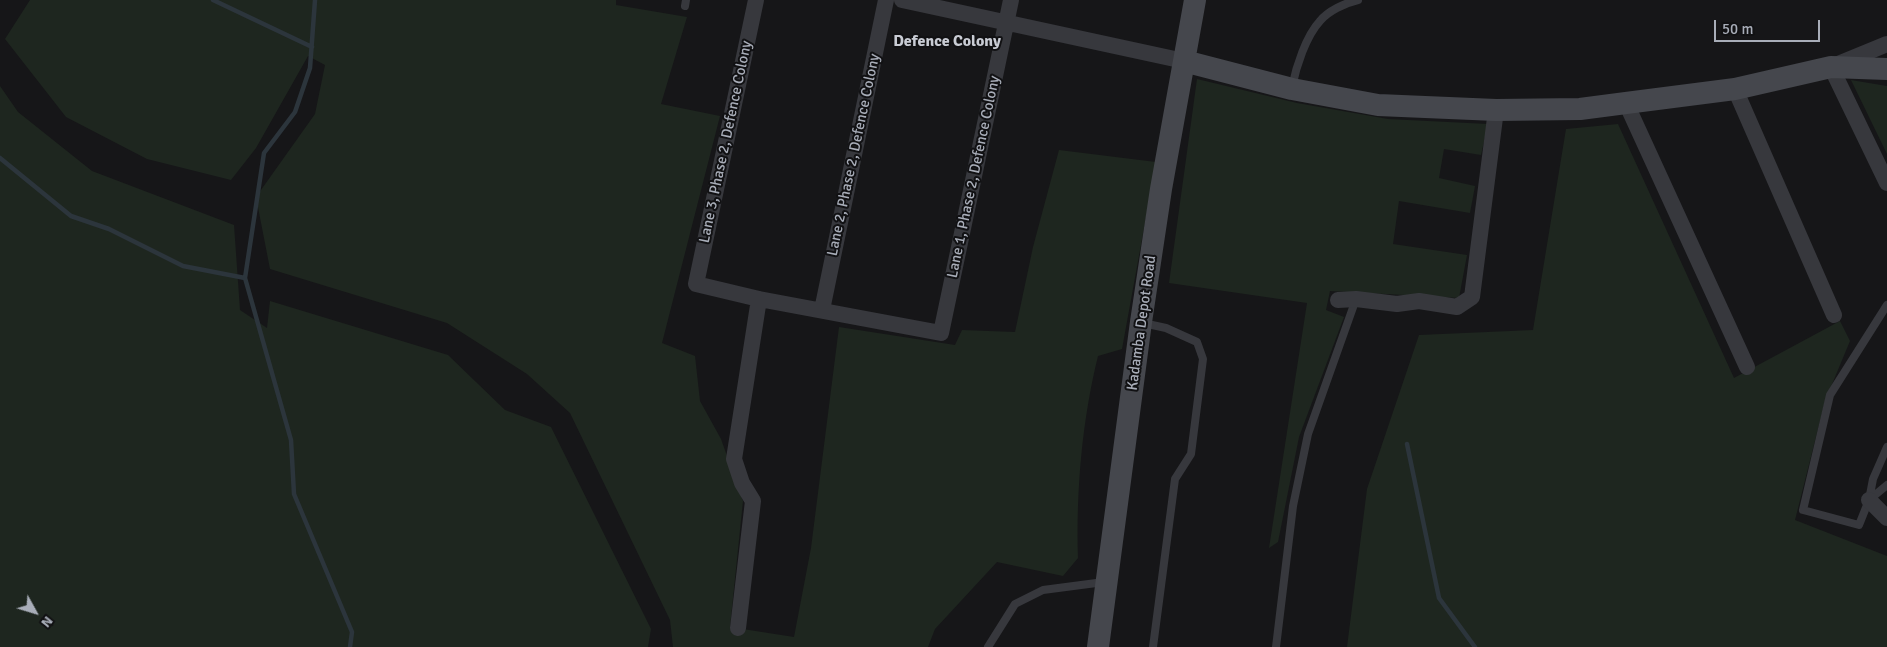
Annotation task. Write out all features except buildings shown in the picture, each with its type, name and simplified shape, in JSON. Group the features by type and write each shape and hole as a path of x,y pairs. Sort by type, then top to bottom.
{"street":[{"name":"Lane 3, Phase 2, Defence Colony","path":"756,0 696,284 759,299"},
{"name":"Lane 2, Phase 2, Defence Colony","path":"822,310 886,0"},
{"path":"902,0 1184,61 1292,89 1378,104 1496,110 1580,108 1735,88 1831,68 1887,44"},
{"name":"Lane 1, Phase 2, Defence Colony","path":"822,310 941,332 1011,0"},
{"name":"Kadamba Depot Road","path":"1098,647 1141,322 1161,189 1195,0"},
{"path":"1831,68 1887,69"},
{"path":"1831,68 1887,183"},
{"path":"1735,88 1834,315"},
{"path":"1626,103 1747,367"},
{"path":"1338,300 1356,299 1397,304 1419,301 1457,307 1472,297 1496,110"},
{"path":"738,628 753,501 742,483 734,459 759,299 822,310"},
{"path":"1869,500 1887,518"}],"lane":[{"path":"1292,89 1304,48 1319,22 1330,13 1358,0"},
{"path":"1276,647 1293,506 1308,434 1356,299"},
{"path":"1887,305 1830,395 1803,510 1859,526 1869,500 1873,479 1887,447"},
{"path":"1141,322 1166,328 1197,342 1203,360 1191,454 1175,479 1153,647"},
{"path":"1869,500 1887,485"},
{"path":"988,647 1015,604 1043,590 1107,582"}],"shaded area":[{"path":"30,0 616,0 616,5 687,17 661,104 720,116 662,343 695,356 700,401 721,439 743,501 730,627 794,637 811,548 839,327 955,345 962,330 1015,332 1033,247 1059,150 1156,162 1122,349 1098,356 1092,381 1081,456 1078,558 1063,576 997,562 935,629 928,647 673,647 670,620 570,413 527,374 447,323 270,269 256,197 315,114 325,65 308,56 256,148 231,180 147,159 66,117 5,39"},
{"path":"1197,79 1297,103 1388,119 1488,124 1481,155 1444,149 1439,178 1475,186 1470,213 1399,201 1393,244 1467,255 1459,298 1330,291 1326,310 1344,317 1299,437 1278,542 1269,548 1307,303 1169,283"},
{"path":"1851,80 1887,86 1887,154"},
{"path":"0,86 18,112 92,171 234,225 240,310 267,328 270,301 448,355 505,410 551,427 651,629 648,647 0,647"},
{"path":"1618,124 1734,378 1840,321 1850,341 1825,401 1795,520 1887,556 1887,647 1347,647 1367,489 1419,335 1533,330 1566,129"}],"waterway":[{"path":"213,0 312,47"},
{"path":"315,0 310,68 295,112 264,153 245,278 291,440 294,494 352,632 350,647"},
{"path":"0,158 71,216 109,229 183,266 245,278"},
{"path":"1407,444 1439,598 1475,647"}],"district":[{"name":"Defence Colony","path":"947,42"}]}
